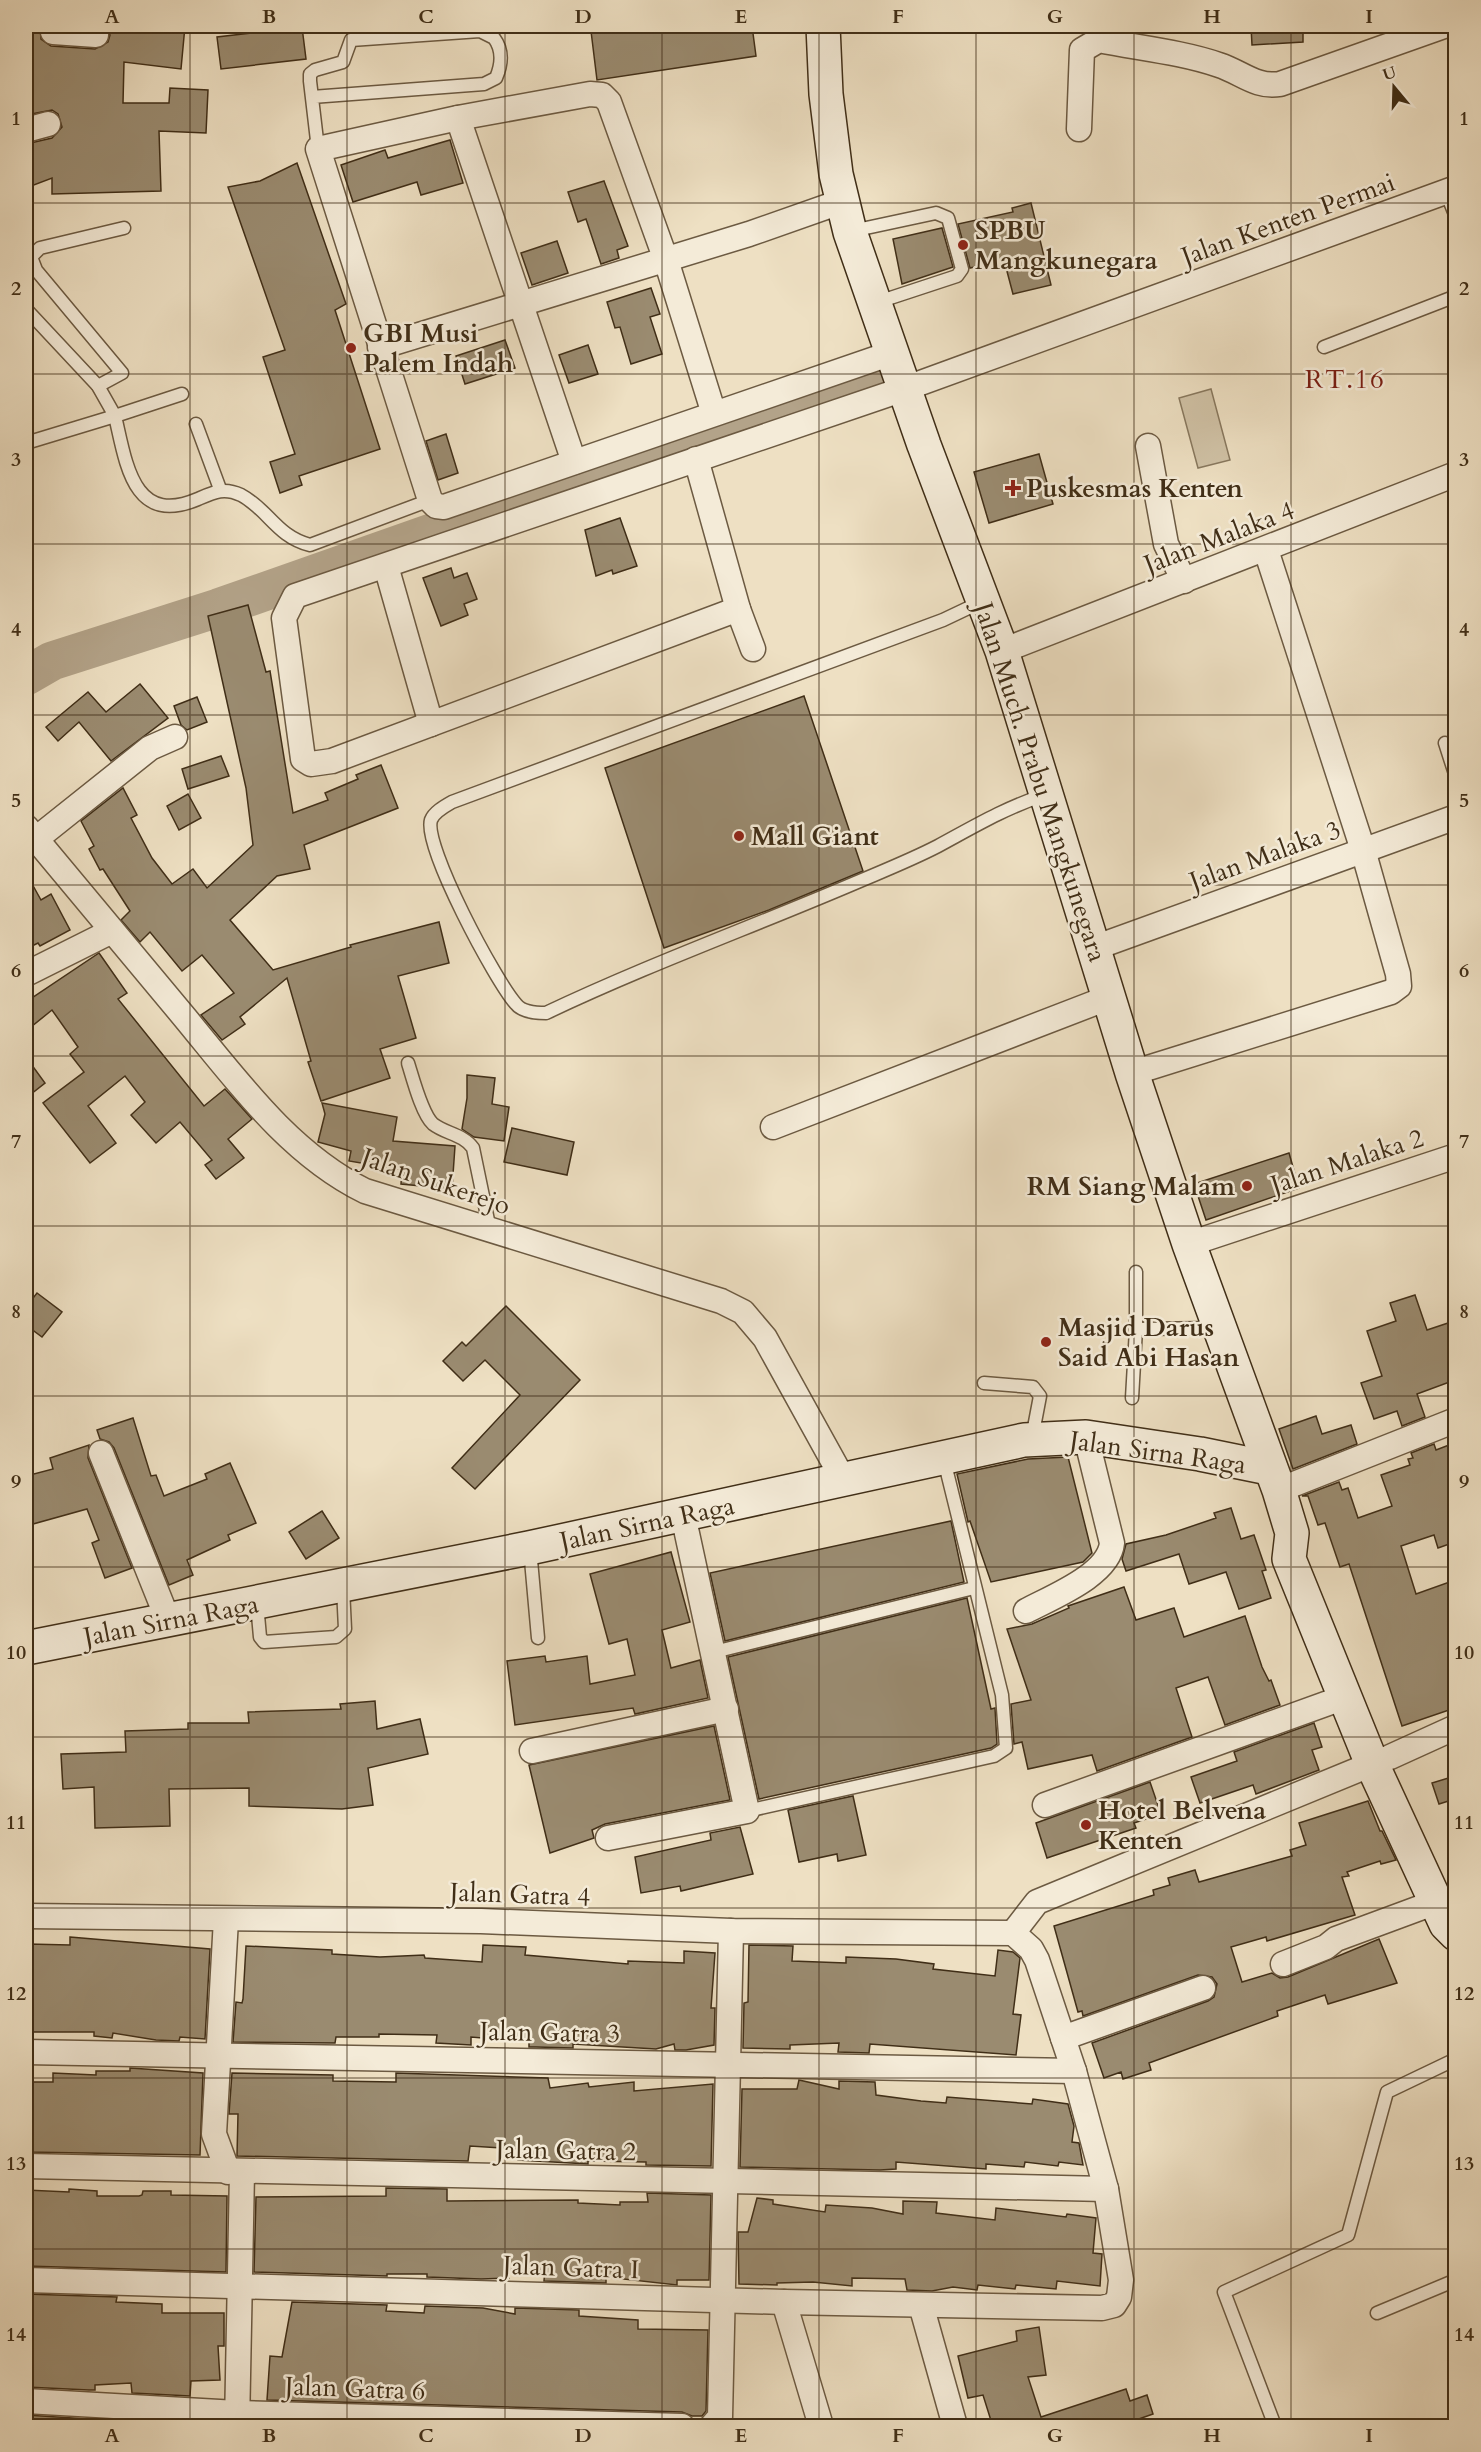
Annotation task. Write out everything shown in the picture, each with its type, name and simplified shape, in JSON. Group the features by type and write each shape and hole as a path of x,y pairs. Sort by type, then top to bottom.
{"main road":[{"name":"Jalan Much. Prabu Mangkunegara","path":"823,26 826,94 836,174 847,216 904,390 1002,651 1132,1073 1189,1244 1292,1533 1289,1559 1345,1697 1381,1760"},
{"name":"Jalan Sirna Raga","path":"26,1648 529,1548 942,1456 1032,1439 1086,1437 1200,1454 1274,1479"},
{"name":"Jalan Much. Prabu Mangkunegara","path":"1292,1533 1305,1546 1381,1760 1445,1902 1446,1924 1455,1934"}],"street":[{"path":"1079,129 1082,50 1099,40 1218,64 1259,85 1269,86 1444,26"},
{"path":"53,33 96,35"},
{"path":"714,414 666,260 609,102 602,95 590,94 458,118 318,149 430,500 436,506 444,507 892,353"},
{"path":"458,118 523,305 574,462"},
{"name":"Jalan Kenten Permai","path":"431,724 332,761 311,764 303,759 284,618 295,596 904,390 1451,190"},
{"path":"380,347 666,260 847,216"},
{"path":"1148,446 1166,544 1184,581"},
{"path":"696,459 738,609 753,649"},
{"name":"Jalan Malaka 4","path":"1002,651 1455,474"},
{"path":"1132,1073 1390,992 1398,986 1398,974 1363,850 1266,549"},
{"path":"387,566 431,724 738,609"},
{"path":"31,833 150,748 176,737"},
{"name":"Jalan Malaka 3","path":"1094,948 1455,817"},
{"name":"Jalan Sukerejo","path":"31,833 279,1128 337,1177 365,1191 721,1301 743,1312 765,1338 843,1479"},
{"path":"26,974 112,931"},
{"path":"773,1127 1110,997"},
{"name":"Jalan Malaka 2","path":"1189,1244 1455,1156"},
{"path":"1274,1479 1455,1420"},
{"path":"1026,1611 1090,1576 1111,1554 1112,1543 1086,1437"},
{"path":"101,1453 168,1620"},
{"path":"608,1838 747,1811 683,1515"},
{"path":"1045,1805 1345,1697"},
{"path":"532,1751 726,1709"},
{"path":"1106,2189 1074,2070 1037,1960 1018,1938 1037,1902 1381,1760 1455,1727"},
{"path":"1283,1964 1326,1947 1336,1939 1445,1902"},
{"name":"Jalan Gatra 4","path":"26,1916 480,1921 731,1931 1018,1938"},
{"path":"226,1919 214,2134 235,2172 239,2286 237,2420"},
{"path":"712,2427 720,2417 731,1931"},
{"path":"1063,2038 1203,1988"},
{"name":"Jalan Gatra 3","path":"26,2052 1074,2070"},
{"name":"Jalan Gatra 2","path":"26,2166 1106,2189"},
{"name":"Jalan Gatra I","path":"26,2280 784,2302 1102,2308 1114,2305 1119,2297 1121,2280 1106,2189"},
{"path":"784,2302 821,2427"},
{"path":"921,2305 955,2427"},
{"name":"Jalan Gatra 6","path":"26,2401 237,2420 671,2426"}],"lane":[{"path":"312,97 484,84 496,78 501,65 501,52 494,38 480,31 353,40 347,46 342,62 311,73 312,97 318,149"},
{"path":"1451,190 1455,217"},
{"path":"847,216 936,213 948,219 962,269 957,276 875,303"},
{"path":"98,386 122,373 36,270 31,256 40,248 124,228"},
{"path":"1324,347 1455,296"},
{"path":"26,309 98,386 115,416 118,437 138,493 154,505 177,507 220,489 240,495 294,541 310,545 430,500"},
{"path":"26,443 182,394"},
{"path":"196,424 220,489"},
{"path":"984,601 943,620 452,802 439,810 431,820 431,837 448,881 486,958 517,1006 534,1013 546,1013 616,980 660,965 875,874 936,847 1005,808 1046,794"},
{"path":"1445,743 1455,777"},
{"path":"408,1063 428,1118 435,1125 467,1140 473,1148 490,1230"},
{"path":"1132,1398 1137,1329 1136,1272"},
{"path":"1137,1329 1219,1328"},
{"path":"984,1383 1033,1387 1038,1391 1040,1396 1032,1439"},
{"path":"747,1811 1002,1752 1007,1743 1002,1695 942,1456"},
{"path":"529,1548 538,1638"},
{"path":"257,1603 260,1637 264,1642 336,1637 345,1629 343,1586"},
{"path":"714,1652 974,1588"},
{"path":"1275,2427 1224,2292 1348,2235 1387,2092 1455,2059"},
{"path":"1377,2313 1455,2280"}],"shaded area":[{"path":"1211,389 1230,460 1198,468 1179,398"}],"building":[{"path":"26,26 41,26 41,39 51,46 95,49 108,42 110,35 106,26 185,26 181,69 124,62 123,103 169,103 170,88 208,90 206,133 159,131 161,191 52,194 52,178 26,188 26,144 52,138 62,127 58,114 52,110 26,115"},
{"path":"631,26 752,26 756,56 597,80 591,31"},
{"path":"1251,26 1303,26 1303,42 1252,45"},
{"path":"302,27 306,59 221,69 217,37"},
{"path":"450,140 463,183 421,195 417,182 353,202 341,165 385,150 388,158"},
{"path":"297,163 346,304 335,310 380,449 299,476 302,485 280,493 270,462 295,454 263,357 285,350 228,187 260,181"},
{"path":"604,181 628,246 617,250 619,258 601,264 586,219 578,222 568,192"},
{"path":"1031,203 1051,285 1013,294 1004,260 970,268 958,224 1013,212 1012,208"},
{"path":"942,228 953,267 902,284 893,239"},
{"path":"557,241 568,273 532,285 521,253"},
{"path":"651,288 660,314 650,317 662,354 631,364 620,327 615,328 607,302"},
{"path":"505,340 515,368 465,384 456,356"},
{"path":"588,345 598,374 569,383 559,355"},
{"path":"446,434 458,473 438,480 426,441"},
{"name":"Puskesmas Kenten","path":"1039,454 1053,504 989,523 974,472"},
{"path":"620,518 637,566 613,574 612,570 596,576 585,530"},
{"path":"451,568 454,578 467,573 477,599 464,604 468,615 441,626 423,578"},
{"path":"248,605 266,672 270,671 293,813 328,800 325,793 358,779 356,775 381,765 398,808 304,845 310,869 277,876 230,920 273,970 351,947 350,945 439,922 449,963 398,976 416,1038 380,1049 390,1078 321,1101 308,1062 311,1061 287,978 240,1017 245,1024 222,1040 201,1015 234,993 202,955 182,971 150,932 140,942 121,920 130,911 103,869 100,870 89,849 94,846 81,821 123,788 137,815 131,818 152,858 172,884 193,869 207,888 253,845 246,788 208,616"},
{"path":"140,684 168,718 111,761 79,722 58,741 46,727 88,692 106,712"},
{"name":"Mall Giant","path":"804,696 863,871 769,910 664,948 605,768"},
{"path":"197,697 207,722 187,730 181,725 174,706"},
{"path":"221,756 229,776 188,789 182,769"},
{"path":"188,794 201,818 179,830 167,806"},
{"path":"26,873 41,900 51,894 70,930 40,946 38,943 26,949"},
{"path":"99,953 127,993 118,999 204,1106 225,1089 252,1119 228,1139 244,1158 216,1179 205,1165 212,1160 180,1122 156,1143 131,1115 145,1102 125,1076 88,1106 116,1143 90,1163 43,1103 84,1072 70,1054 78,1047 52,1010 26,1031 26,1002"},
{"path":"26,1057 45,1083 26,1098"},
{"path":"467,1075 495,1078 492,1104 509,1107 504,1141 474,1137 462,1129 467,1098"},
{"path":"322,1103 397,1117 393,1141 455,1146 452,1189 401,1184 402,1170 349,1161 351,1151 318,1142 325,1114"},
{"path":"512,1128 574,1142 567,1175 504,1162"},
{"name":"RM Siang Malam","path":"1289,1153 1299,1188 1206,1220 1194,1184"},
{"path":"37,1293 62,1312 42,1337 26,1325 26,1307"},
{"path":"1415,1295 1427,1330 1451,1322 1455,1335 1455,1380 1417,1394 1425,1417 1402,1426 1397,1411 1374,1419 1361,1383 1382,1376 1367,1331 1396,1321 1390,1303"},
{"path":"506,1306 580,1380 475,1489 452,1468 520,1395 485,1360 463,1381 443,1361 462,1342 466,1346"},
{"path":"1316,1416 1322,1434 1351,1425 1357,1444 1293,1469 1279,1429"},
{"path":"133,1418 151,1476 156,1475 164,1496 207,1479 205,1474 230,1463 256,1523 228,1535 230,1540 187,1560 193,1575 169,1585 114,1448 109,1442 100,1439 97,1430"},
{"path":"1434,1444 1436,1450 1449,1445 1455,1465 1455,1542 1438,1548 1434,1535 1401,1546 1416,1594 1455,1580 1455,1708 1402,1726 1349,1564 1340,1567 1325,1523 1318,1525 1308,1496 1302,1496 1339,1482 1342,1490 1348,1488 1358,1518 1392,1506 1381,1475 1410,1465 1408,1459 1413,1458 1411,1453"},
{"path":"89,1445 88,1458 132,1568 105,1578 92,1543 99,1540 87,1509 33,1524 26,1497 26,1476 53,1469 50,1458"},
{"path":"1068,1457 1092,1553 1083,1562 991,1582 970,1521 968,1522 957,1474 1028,1459"},
{"path":"1231,1508 1241,1539 1254,1535 1266,1570 1262,1571 1271,1598 1239,1609 1226,1572 1189,1584 1179,1554 1126,1571 1122,1559 1126,1544 1166,1535 1216,1518 1214,1513"},
{"path":"322,1511 339,1538 306,1559 289,1532"},
{"path":"951,1521 964,1582 725,1641 710,1573"},
{"path":"671,1552 690,1622 662,1630 671,1668 700,1660 708,1698 635,1714 633,1708 515,1725 507,1661 545,1656 546,1662 587,1656 590,1684 635,1675 627,1639 609,1644 590,1574"},
{"path":"1124,1587 1136,1620 1174,1608 1184,1637 1245,1616 1262,1667 1269,1681 1271,1680 1280,1705 1225,1725 1208,1677 1176,1688 1192,1737 1097,1771 1092,1755 1028,1769 1022,1742 1014,1744 1011,1704 1031,1700 1007,1629 1032,1624 1069,1608 1068,1606"},
{"path":"967,1598 991,1709 995,1708 997,1744 991,1748 759,1799 728,1657"},
{"path":"375,1701 377,1729 420,1719 428,1754 368,1768 373,1805 342,1809 249,1806 249,1788 169,1789 170,1826 95,1828 94,1787 63,1789 61,1754 126,1752 125,1731 188,1729 188,1723 249,1723 248,1712 341,1709 340,1704"},
{"path":"1314,1723 1322,1747 1312,1750 1319,1770 1256,1794 1253,1785 1200,1803 1191,1777 1237,1761 1234,1752"},
{"path":"714,1726 730,1800 605,1824 592,1830 594,1838 550,1853 529,1765"},
{"path":"1455,1776 1455,1799 1439,1804 1432,1783"},
{"name":"Hotel Belvena Kenten","path":"1150,1782 1161,1814 1134,1823 1136,1828 1047,1858 1036,1823"},
{"path":"853,1796 866,1855 838,1861 837,1854 799,1862 788,1810"},
{"path":"1368,1801 1380,1831 1396,1860 1381,1864 1380,1861 1347,1872 1349,1876 1342,1877 1355,1915 1267,1941 1266,1937 1231,1947 1242,1982 1272,1973 1280,1978 1288,1977 1379,1939 1397,1983 1328,2004 1325,1995 1277,2011 1278,2016 1149,2063 1151,2070 1123,2079 1121,2072 1104,2078 1092,2043 1208,2001 1214,1997 1217,1984 1212,1977 1198,1975 1083,2016 1082,2011 1078,2012 1054,1926 1154,1895 1153,1890 1170,1885 1168,1878 1195,1870 1199,1882 1292,1856 1290,1850 1306,1845 1299,1823"},
{"path":"740,1827 753,1874 681,1891 680,1886 641,1893 635,1857 711,1840 710,1833"},
{"path":"70,1937 210,1949 205,2039 180,2037 179,2041 113,2033 112,2038 94,2036 94,2032 29,2032 29,1984 26,1984 28,1944 70,1945"},
{"path":"483,1945 526,1947 525,1955 628,1964 628,1961 684,1963 684,1951 715,1953 711,2008 715,2008 714,2045 686,2050 675,2050 674,2044 656,2049 573,2044 573,2048 529,2047 529,2042 471,2037 471,2045 436,2043 437,2035 379,2034 379,2037 336,2037 335,2043 233,2042 236,2002 242,2003 243,1999 246,1946 332,1950 332,1954 380,1957 424,1955 425,1958 482,1962"},
{"path":"749,1945 793,1946 792,1961 846,1963 846,1957 896,1959 934,1964 933,1969 995,1976 998,1950 1013,1952 1020,1958 1013,2014 1021,2015 1016,2055 870,2044 869,2053 838,2052 839,2043 790,2045 790,2049 743,2048 744,2003 748,2002"},
{"path":"130,2068 203,2073 200,2155 26,2152 26,2082 53,2082 53,2073 96,2075 96,2071 130,2071"},
{"path":"232,2073 333,2075 333,2081 396,2082 396,2073 548,2078 550,2088 588,2083 589,2087 634,2082 634,2091 713,2084 711,2166 646,2165 646,2162 588,2161 588,2164 518,2160 518,2149 470,2146 468,2161 237,2156 238,2114 229,2114"},
{"path":"799,2080 839,2089 839,2081 875,2082 876,2095 921,2101 946,2103 947,2097 1032,2104 1033,2099 1068,2104 1074,2126 1072,2142 1079,2143 1083,2165 1059,2162 1058,2166 1025,2162 1024,2167 986,2164 986,2169 896,2162 896,2169 880,2170 740,2167 742,2089 797,2089"},
{"path":"386,2188 447,2189 447,2201 578,2200 578,2203 620,2205 620,2202 648,2202 647,2193 711,2195 709,2280 677,2280 677,2285 606,2277 606,2283 544,2281 545,2269 508,2270 509,2278 481,2279 427,2277 427,2274 387,2274 387,2276 254,2272 256,2197 386,2196"},
{"path":"69,2189 97,2191 97,2196 139,2196 143,2191 171,2191 171,2195 227,2196 226,2272 26,2266 26,2190 69,2192"},
{"path":"757,2198 773,2200 773,2204 825,2212 826,2205 872,2208 903,2214 903,2201 937,2202 936,2213 995,2220 996,2208 1066,2217 1067,2214 1096,2218 1093,2253 1102,2254 1100,2286 1057,2281 1056,2289 1016,2285 1015,2289 978,2285 977,2290 953,2287 932,2291 907,2290 905,2279 852,2278 852,2286 813,2282 777,2283 777,2285 739,2284 738,2232 748,2232"},
{"path":"26,2294 117,2297 116,2302 162,2304 162,2313 224,2313 224,2346 218,2346 220,2380 191,2381 190,2396 132,2393 131,2383 95,2385 95,2390 26,2387"},
{"path":"292,2302 387,2305 386,2311 424,2313 425,2306 483,2308 515,2314 515,2308 579,2310 579,2316 638,2320 638,2329 708,2330 706,2411 702,2416 692,2416 682,2412 267,2400 270,2356 282,2357"},
{"path":"1039,2327 1046,2375 1028,2377 1041,2417 1126,2389 1130,2401 1147,2395 1153,2414 1116,2427 993,2427 983,2395 968,2398 958,2356 1017,2341 1016,2331"},
{"path":"26,2415 88,2419 88,2427 26,2427"},
{"path":"135,2421 157,2423 156,2427 136,2427"}],"waterway":[{"path":"26,676 52,661 218,608 895,370"}],"place":[{"name":"SPBU Mangkunegara","path":"963,245"},
{"name":"GBI Musi Palem Indah","path":"351,348"},
{"name":"Puskesmas Kenten","path":"1013,488"},
{"name":"Mall Giant","path":"739,836"},
{"name":"RM Siang Malam","path":"1247,1186"},
{"name":"Masjid Darus Said Abi Hasan","path":"1046,1342"},
{"name":"Hotel Belvena Kenten","path":"1086,1825"}],"district":[{"name":"RT.16","path":"1345,379"}]}
